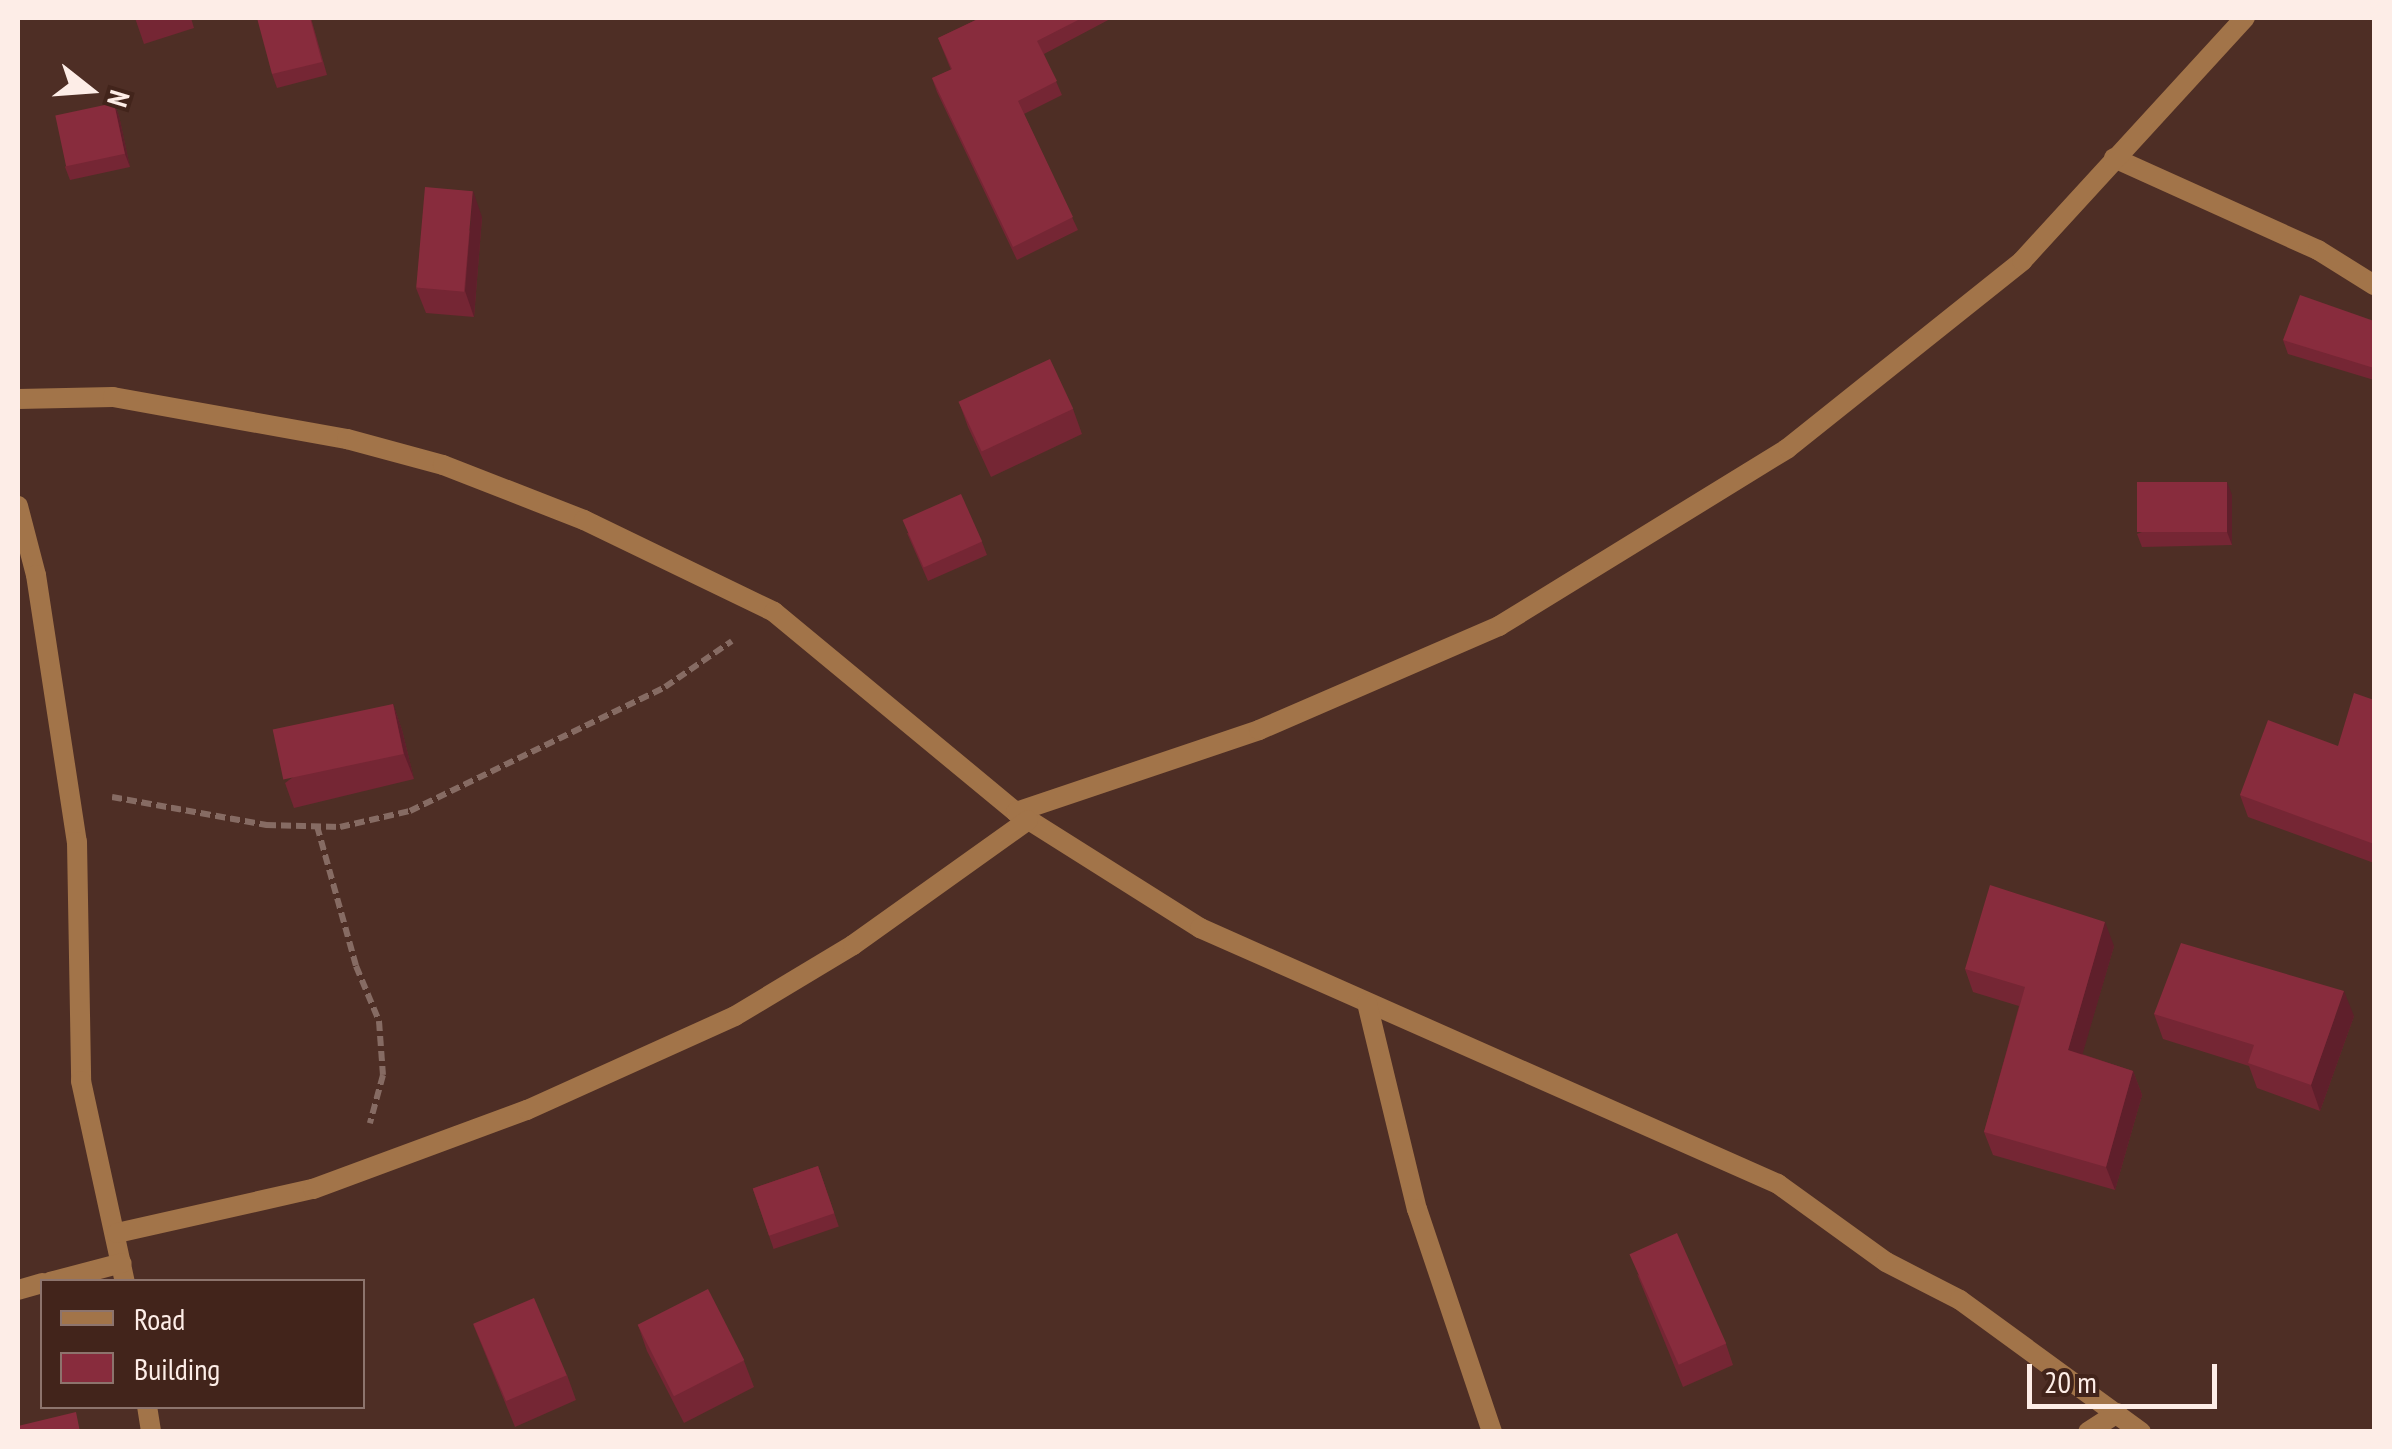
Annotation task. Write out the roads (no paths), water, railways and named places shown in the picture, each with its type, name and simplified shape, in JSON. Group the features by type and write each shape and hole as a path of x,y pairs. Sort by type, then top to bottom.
{"street":[{"path":"117,1233 350,1176 526,1110 736,1016 853,944 1022,816 1259,730 1499,626 1788,448 2022,261 2245,18"},
{"path":"2114,158 2302,242 2374,285"},
{"path":"18,399 113,397 348,439 443,465 584,520 774,612 1022,816 1200,928 1778,1184 1886,1262 1960,1300 2141,1432"},
{"path":"18,506 36,574 77,842 81,1080 123,1272 69,1279"},
{"path":"1368,1002 1445,1304 1492,1432"},
{"path":"2088,1432 2117,1413"}]}
